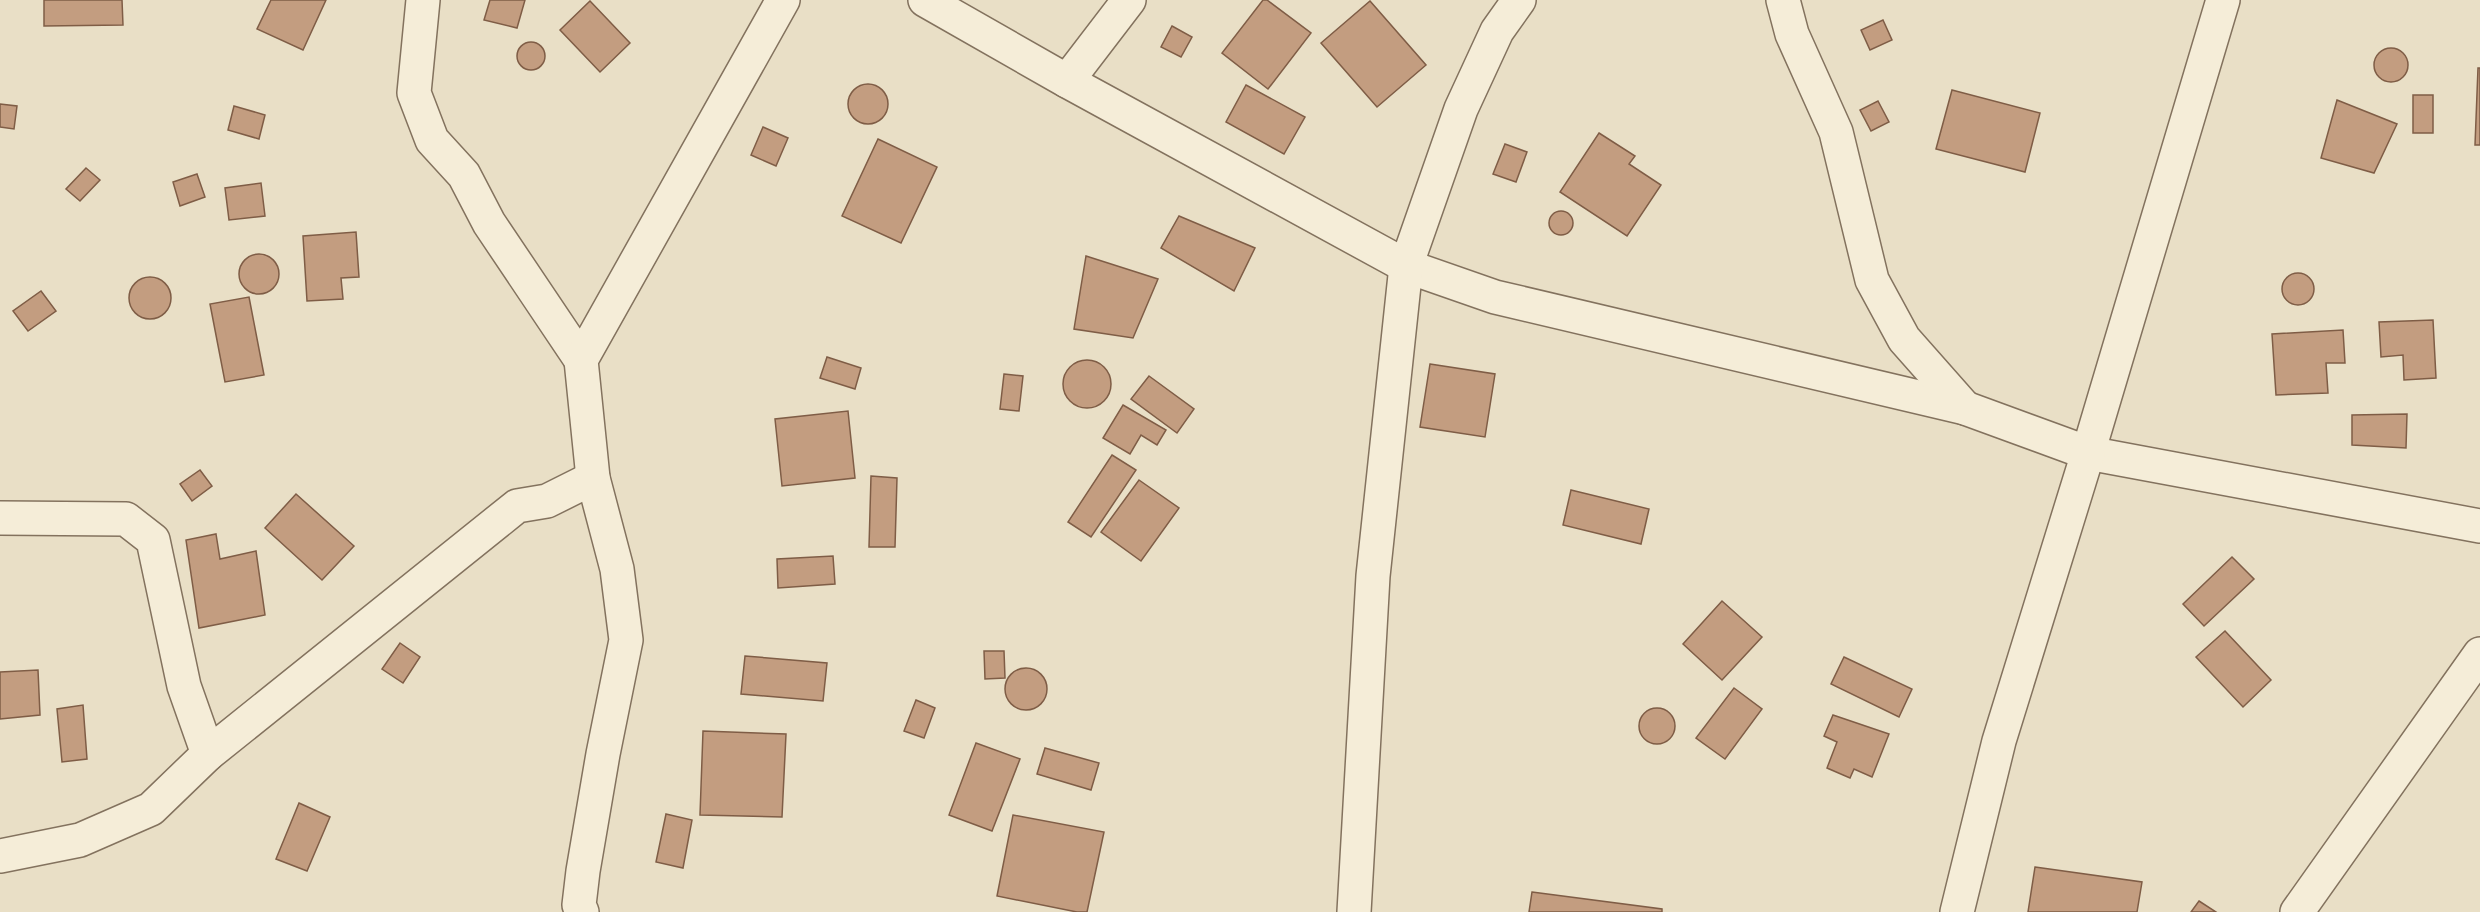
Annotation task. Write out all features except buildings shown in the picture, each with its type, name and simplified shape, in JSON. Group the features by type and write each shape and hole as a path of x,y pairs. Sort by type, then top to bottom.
{"street":[{"path":"423,0 414,93 432,140 464,175 489,223 581,360 593,478 617,569 626,640 603,754 583,872 579,905 582,912"},
{"path":"581,360 783,0"},
{"path":"925,0 1067,81 1406,266 1495,297 1965,408 2088,453 2480,526"},
{"path":"1067,81 1129,0"},
{"path":"1354,912 1373,576 1406,266 1461,110 1497,31 1519,0"},
{"path":"1783,0 1792,34 1836,132 1872,280 1904,339 1965,408"},
{"path":"1957,912 1999,741 2088,453 2223,0"},
{"path":"0,856 80,840 152,809 208,754 517,506 547,501 593,478"},
{"path":"0,518 126,519 153,540 184,686 208,754"},
{"path":"2297,912 2480,654"}]}
